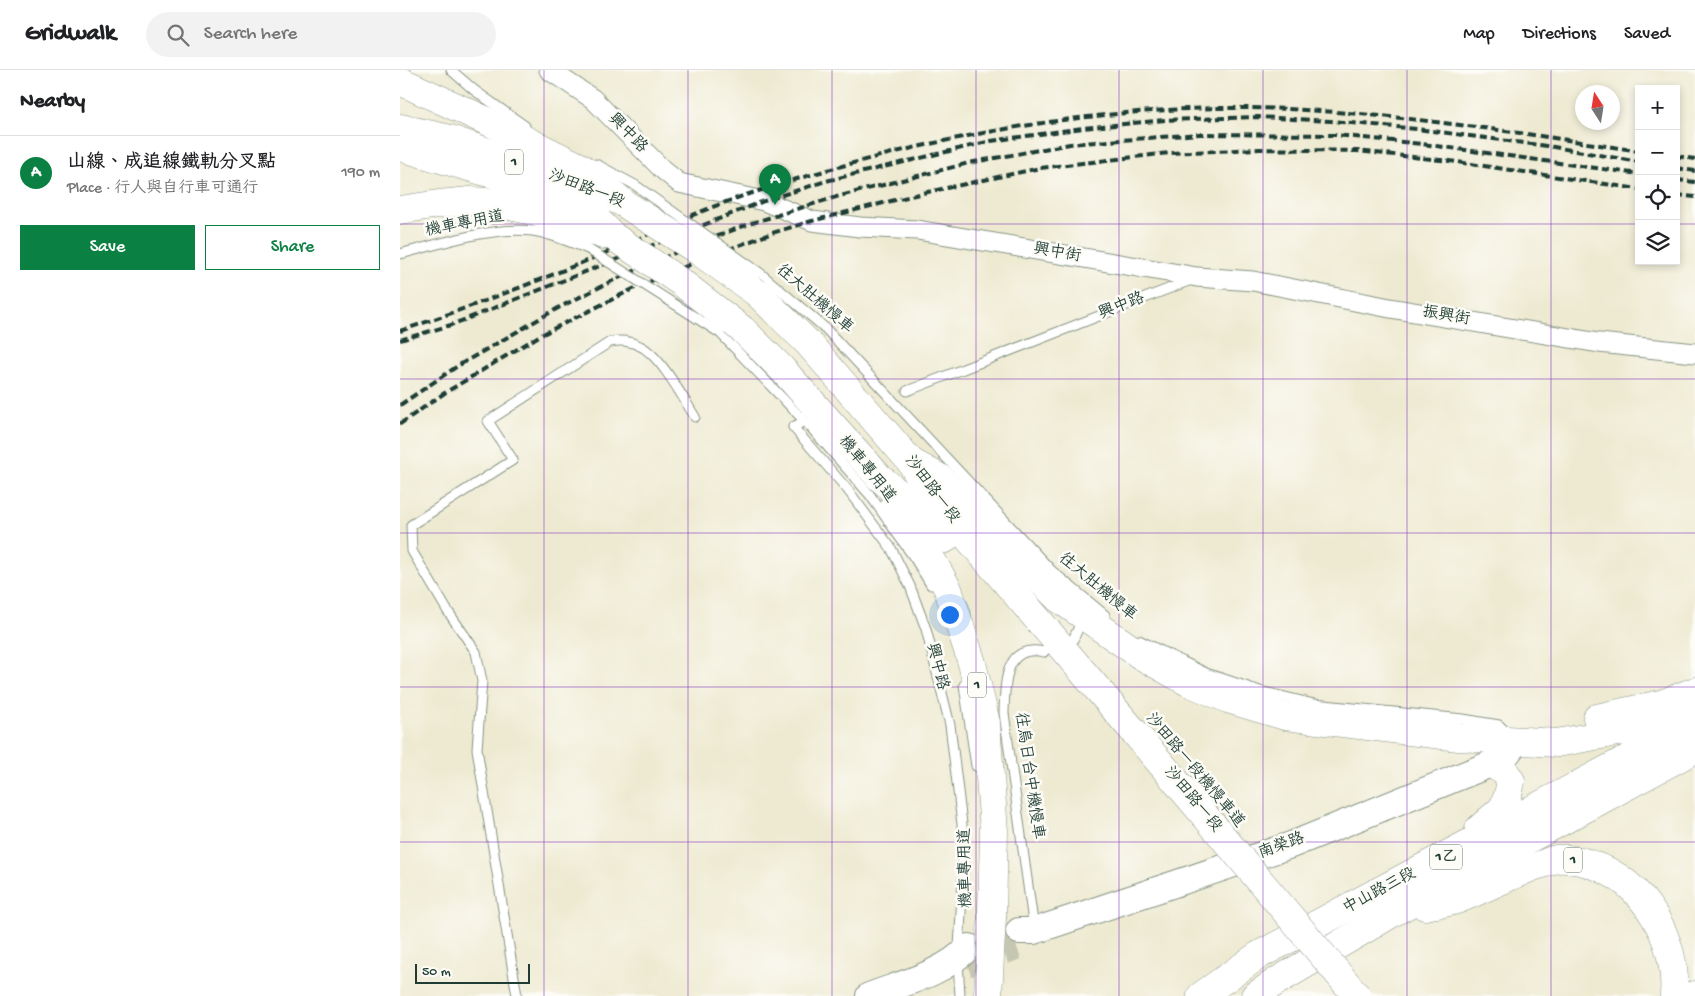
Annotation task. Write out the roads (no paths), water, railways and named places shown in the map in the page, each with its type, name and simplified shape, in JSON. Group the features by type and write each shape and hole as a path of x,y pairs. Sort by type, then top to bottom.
{"main road":[{"path":"400,81 582,168 630,195"},
{"name":"沙田路一段","path":"400,128 450,139 496,155 630,195 697,250 758,283 911,462 926,489 1134,738 1357,996"},
{"name":"沙田路一段","path":"400,147 496,175 559,200 596,219 614,237 682,283 731,331 783,370 879,477 923,514 1044,652 1134,738 1336,996"},
{"path":"400,210 470,201 490,202 529,210 569,223 586,231 614,237"},
{"path":"911,462 940,478 1058,598 1086,608 1140,656 1188,682 1228,699 1285,716 1459,737 1557,743 1656,725 1695,712"},
{"name":"沙田路一段","path":"879,477 929,555 948,589 972,663 986,723 994,831 987,916 988,996"},
{"path":"1517,741 1561,725 1661,704 1695,691"},
{"name":"中山路三段","path":"1200,996 1259,955 1695,723"},
{"name":"中山路三段","path":"1255,996 1277,980 1396,911 1695,749"},
{"path":"1450,854 1503,808 1511,781 1505,772 1492,764"},
{"name":"1","path":"1396,911 1457,900 1522,870 1558,859 1582,861 1607,869 1626,881 1645,900 1659,926 1670,953 1676,980 1674,996"}],"street":[{"name":"興中路","path":"549,70 593,99 662,169 679,183 764,200 812,221 860,227 917,230"},
{"name":"興中街","path":"917,230 1197,278"},
{"name":"振興街","path":"1197,278 1253,281 1390,308 1599,343 1695,353"},
{"name":"南榮路","path":"1023,936 1291,845 1504,759 1517,741"},
{"path":"869,996 935,972 965,956"}],"lane":[{"path":"451,70 474,90 532,130"},
{"path":"583,158 630,195"},
{"name":"機車專用道","path":"400,254 501,231 533,231 557,237 588,249 731,331 870,495 915,559 937,596"},
{"name":"興中路","path":"907,391 1197,278"},
{"name":"往大肚機慢車","path":"758,283 825,328 1086,608 1114,623"},
{"path":"517,996 477,749 482,681 476,652 447,610 412,551 411,525 513,460 488,421 610,342 622,340 641,346 663,367 695,417"},
{"name":"興中路","path":"801,423 792,427 847,489 891,548 910,586 926,629 950,725 962,824 965,956"},
{"name":"沙田路一段機慢車道","path":"1086,608 1071,644 1134,738 1227,834 1365,996"},
{"name":"往大肚機慢車","path":"1127,634 1206,673 1260,691 1314,704 1463,719 1499,725 1517,741"},
{"name":"往烏日台中機慢車","path":"1023,936 1004,712 1006,685 1013,660 1024,651 1044,652"},
{"path":"962,676 976,773"},
{"name":"機車專用道","path":"984,855 987,916"},
{"path":"1396,911 1457,905 1532,872 1558,864 1582,866 1604,874 1622,885 1640,903 1655,929 1666,955 1671,979 1670,996"},
{"path":"960,996 965,956"}],"tunnel":[{"path":"967,964 1017,947"}],"railway":[{"path":"400,331 532,283 695,214 746,195 878,156 1014,128 1082,118 1151,111 1219,108 1288,109 1420,120 1635,150"},
{"path":"400,340 451,325 764,201 826,181 991,141 1083,128 1165,120 1258,117 1331,121 1417,129 1554,147 1635,161"},
{"path":"400,405 459,365 560,307 688,247 752,223 836,197 969,163 1070,144 1199,134 1335,135 1422,144 1635,173"},
{"path":"400,424 443,394 539,336 639,286 708,257 772,233 812,221 923,193 1040,168 1169,153 1259,149 1357,151 1450,161 1635,188"},
{"path":"1680,157 1695,159"},
{"path":"1680,169 1695,171"},
{"path":"1680,180 1695,182"},
{"path":"1680,195 1695,197"}],"place":[{"name":"山線、成追線鐵軌分叉點","path":"775,205"}]}
